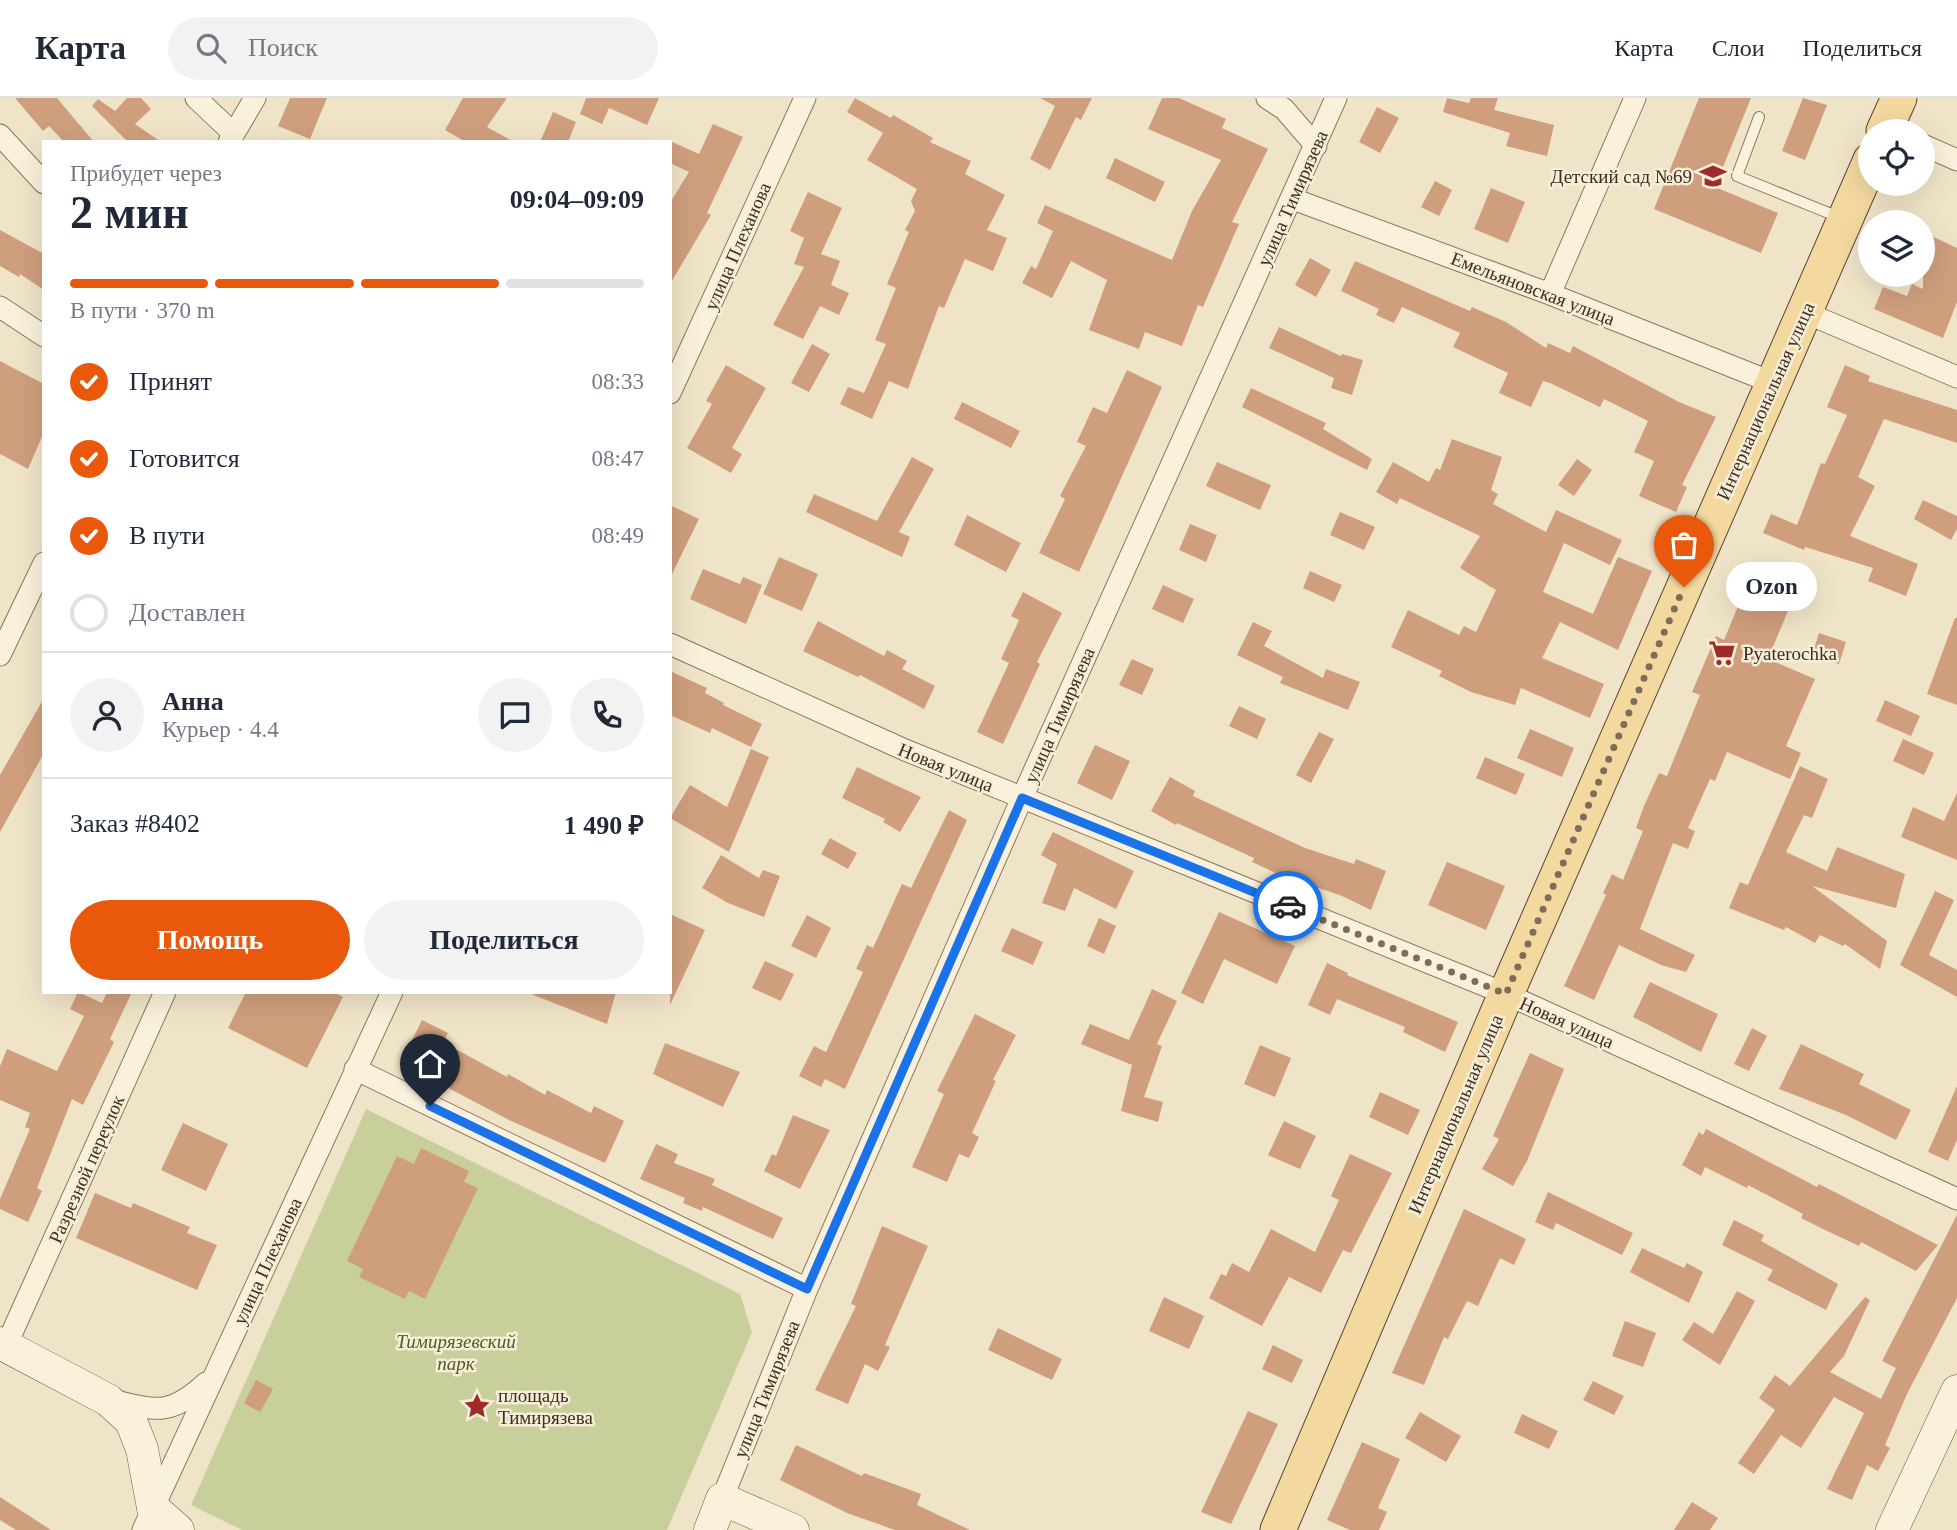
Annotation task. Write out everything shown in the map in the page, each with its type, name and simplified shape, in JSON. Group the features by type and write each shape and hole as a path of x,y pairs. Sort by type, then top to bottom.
{"main road":[{"name":"Интернациональная улица","path":"1278,1530 1506,994 1858,187"}],"street":[{"path":"196,98 231,137 255,98"},
{"name":"улица Плеханова","path":"672,389 804,98"},
{"path":"1267,98 1284,109 1316,146"},
{"name":"улица Тимирязева","path":"710,1530 807,1289 1022,798 1293,199 1336,98"},
{"path":"1550,294 1635,98"},
{"path":"0,135 42,181"},
{"path":"1935,150 1957,160"},
{"name":"Емельяновская улица","path":"1293,199 1550,294 1772,382"},
{"path":"0,307 42,336"},
{"path":"1804,312 1957,377"},
{"path":"0,655 42,568"},
{"name":"Новая улица","path":"672,645 905,750 1506,994 1957,1199"},
{"name":"Разрезной переулок","path":"3,1344 164,994"},
{"name":"улица Плеханова","path":"148,1519 391,994"},
{"path":"355,1069 807,1289"},
{"path":"3,1344 108,1399 131,1421 142,1449 148,1519 178,1530"},
{"path":"108,1399 162,1409 184,1404 213,1377"},
{"path":"1892,1530 1957,1391"},
{"path":"722,1499 793,1530"}],"lane":[{"path":"1759,117 1737,176 1843,219"}],"green space":[{"name":"Тимирязевский парк","path":"366,1109 740,1294 752,1332 667,1530 242,1530 191,1505"}],"building":[{"path":"15,98 57,98 92,140 62,140 49,126 43,131"},
{"path":"127,98 141,98 151,109 135,124 158,140 126,140 92,106 98,99 115,111"},
{"path":"290,98 327,98 310,139 278,126"},
{"path":"463,98 507,98 487,127 510,140 462,140 445,130"},
{"path":"586,98 659,98 647,125 609,108 602,124 580,114"},
{"path":"855,98 891,118 893,115 933,138 930,142 971,161 965,174 1005,195 987,230 1007,238 993,271 965,259 944,308 939,306 908,389 889,381 872,419 840,404 848,387 864,393 886,344 875,340 896,288 887,284 909,232 905,230 915,211 911,201 917,189 867,160 883,133 847,112"},
{"path":"1040,98 1092,98 1081,120 1076,117 1050,170 1030,159 1055,106"},
{"path":"1162,98 1179,98 1226,119 1222,128 1268,149 1232,222 1239,224 1203,307 1198,305 1182,346 1145,332 1139,349 1089,330 1107,280 1071,261 1052,298 1022,283 1031,266 1036,269 1053,231 1037,223 1045,205 1172,260 1192,211 1221,160 1148,129"},
{"path":"1447,98 1469,103 1471,98 1498,98 1494,110 1554,125 1547,156 1506,146 1510,133 1443,112"},
{"path":"1699,98 1751,98 1715,187 1778,213 1761,253 1654,209"},
{"path":"1803,98 1827,105 1805,160 1782,151"},
{"path":"1377,107 1399,118 1380,153 1359,142"},
{"path":"553,112 576,122 569,140 541,140"},
{"path":"713,124 743,137 707,213 711,215 672,281 672,200 689,172 672,164 672,142 699,154"},
{"path":"1115,158 1165,182 1155,202 1106,178"},
{"path":"1435,181 1452,190 1439,216 1421,207"},
{"path":"1491,188 1525,202 1508,243 1474,229"},
{"path":"808,192 842,208 821,254 840,261 831,285 849,293 839,315 820,306 803,339 773,325 804,267 794,264 804,238 790,231"},
{"path":"0,230 42,253 42,289 20,274 19,277 0,266"},
{"path":"1935,238 1957,248 1957,302 1943,338 1874,309 1883,287 1907,296 1911,287 1935,287"},
{"path":"1310,258 1331,270 1316,297 1295,285"},
{"path":"1355,261 1470,311 1472,307 1506,322 1546,348 1548,343 1570,353 1573,346 1679,402 1716,417 1682,485 1687,487 1676,512 1639,496 1654,461 1634,452 1648,421 1604,399 1600,407 1543,381 1531,407 1499,393 1508,373 1453,347 1460,333 1402,307 1394,323 1376,315 1379,309 1341,291"},
{"path":"1279,327 1341,356 1342,354 1363,360 1352,395 1331,388 1334,378 1269,348"},
{"path":"812,344 830,354 809,392 791,383"},
{"path":"0,361 42,383 42,437 28,469 0,454"},
{"path":"726,365 766,388 732,448 742,454 731,473 687,448 712,404 706,401"},
{"path":"1845,365 1870,376 1868,381 1957,410 1957,443 1884,419 1858,477 1875,486 1850,536 1918,564 1906,596 1868,581 1873,568 1805,547 1804,550 1763,533 1771,514 1797,525 1821,463 1825,464 1847,415 1827,407"},
{"path":"1127,370 1162,387 1079,572 1039,553 1065,499 1060,496 1086,446 1077,442 1093,407 1107,413"},
{"path":"1251,388 1326,423 1323,429 1372,459 1367,470 1242,407"},
{"path":"962,402 1020,431 1011,448 954,419"},
{"path":"1452,439 1502,457 1491,490 1498,494 1493,504 1546,532 1556,510 1622,540 1610,565 1564,543 1543,592 1593,614 1618,557 1652,571 1618,650 1560,622 1542,658 1604,684 1590,718 1521,688 1515,705 1471,692 1439,676 1442,671 1391,647 1408,610 1459,635 1464,626 1476,632 1496,590 1460,568 1480,536 1400,498 1397,504 1376,492 1393,462 1429,482 1436,468 1440,470"},
{"path":"912,457 934,469 899,532 910,537 902,557 806,512 814,494 877,521"},
{"path":"1577,459 1592,470 1574,496 1558,485"},
{"path":"1217,462 1271,485 1260,510 1206,486"},
{"path":"1923,500 1957,516 1957,529 1951,540 1914,519"},
{"path":"672,506 699,519 672,574"},
{"path":"1340,512 1375,527 1364,550 1330,535"},
{"path":"967,515 1021,543 1006,572 954,545"},
{"path":"1190,524 1217,535 1206,562 1179,550"},
{"path":"779,557 818,574 802,611 763,594"},
{"path":"703,569 740,584 743,577 762,585 746,624 690,599"},
{"path":"1310,571 1342,585 1334,602 1303,588"},
{"path":"1751,575 1795,594 1768,659 1815,679 1786,746 1801,753 1790,779 1727,752 1715,781 1710,779 1688,828 1695,831 1688,849 1673,843 1640,929 1695,955 1686,972 1661,965 1619,945 1594,1000 1564,986 1606,895 1603,893 1612,874 1623,880 1643,831 1636,828 1644,806 1659,773 1667,776 1700,695 1692,692 1716,636 1724,640"},
{"path":"1163,585 1194,599 1183,623 1152,609"},
{"path":"1023,592 1062,613 1037,662 1040,664 1003,744 977,732 1009,663 1001,659 1019,620 1011,616"},
{"path":"1957,618 1957,705 1927,694"},
{"path":"818,621 884,656 887,650 907,661 902,669 935,686 924,709 860,675 858,677 803,651"},
{"path":"1253,622 1272,631 1264,646 1323,678 1326,669 1360,682 1348,710 1280,683 1283,677 1237,655"},
{"path":"1819,633 1846,642 1839,664 1812,655"},
{"path":"1132,659 1154,669 1142,695 1119,685"},
{"path":"672,672 707,688 705,693 724,703 723,705 762,724 751,747 712,728 710,733 672,716"},
{"path":"1885,700 1920,716 1911,736 1876,721"},
{"path":"42,702 42,757 0,832 0,775"},
{"path":"1239,706 1266,719 1257,739 1229,726"},
{"path":"1530,729 1574,748 1562,777 1517,758"},
{"path":"1319,732 1334,739 1311,783 1296,775"},
{"path":"1903,739 1934,753 1924,775 1893,761"},
{"path":"1095,745 1130,761 1112,800 1077,783"},
{"path":"751,749 769,757 729,852 672,819 690,785 727,807"},
{"path":"1485,757 1525,774 1516,795 1476,778"},
{"path":"1800,766 1828,779 1812,818 1804,815 1786,852 1827,871 1837,847 1905,874 1896,908 1812,886 1887,941 1880,969 1845,944 1843,946 1820,935 1815,943 1786,927 1784,930 1729,908 1740,882 1748,885"},
{"path":"857,767 921,797 900,832 883,822 885,819 842,798"},
{"path":"1170,777 1195,791 1193,796 1305,848 1354,864 1356,859 1386,871 1371,910 1342,896 1278,874 1252,862 1254,858 1177,823 1176,825 1151,811"},
{"path":"1957,793 1957,860 1901,837 1913,807 1944,821"},
{"path":"949,810 967,820 845,1089 825,1079 821,1087 799,1076 814,1046 826,1052 863,972 856,969 867,945 873,948 902,884 911,888"},
{"path":"1053,832 1134,871 1116,909 1074,888 1065,911 1042,903 1057,864 1041,855"},
{"path":"830,838 857,853 848,869 821,854"},
{"path":"721,855 759,878 763,870 780,876 764,917 728,903 702,888"},
{"path":"1447,862 1505,886 1486,930 1428,905"},
{"path":"1935,891 1954,900 1929,955 1957,970 1957,997 1900,965"},
{"path":"1219,912 1295,946 1277,984 1224,959 1203,1004 1181,993"},
{"path":"672,915 705,930 670,1005 672,994"},
{"path":"807,915 831,928 816,958 791,946"},
{"path":"1099,918 1116,926 1104,954 1087,946"},
{"path":"1012,928 1043,942 1033,965 1001,951"},
{"path":"765,961 794,974 781,1001 752,988"},
{"path":"1327,963 1348,973 1347,975 1458,1022 1445,1052 1403,1032 1405,1027 1337,999 1330,1015 1308,1005"},
{"path":"1650,982 1718,1014 1701,1052 1633,1017"},
{"path":"1152,989 1177,1001 1157,1044 1162,1046 1144,1097 1163,1102 1158,1122 1121,1111 1132,1065 1081,1044 1090,1024 1129,1040"},
{"path":"77,994 102,1003 106,994 131,994 110,1039 114,1042 83,1105 72,1099 37,1188 42,1191 28,1222 0,1209 0,1199 30,1129 25,1127 30,1113 0,1100 0,1066 7,1049 57,1071 84,1016 70,1009"},
{"path":"245,994 338,994 343,997 307,1068 228,1028"},
{"path":"531,994 615,994 607,1024"},
{"path":"975,1014 1016,1035 993,1080 996,1081 972,1133 979,1137 969,1158 959,1154 947,1182 912,1167 944,1094 937,1091"},
{"path":"422,1020 448,1033 443,1042 507,1077 508,1074 545,1095 547,1090 591,1113 594,1106 624,1121 605,1163 509,1120 401,1063"},
{"path":"1752,1028 1767,1036 1749,1071 1734,1064"},
{"path":"665,1043 740,1072 723,1107 653,1074"},
{"path":"1801,1044 1864,1074 1859,1084 1911,1110 1896,1140 1846,1115 1779,1089"},
{"path":"1260,1045 1291,1058 1275,1097 1244,1084"},
{"path":"1530,1053 1564,1069 1527,1161 1513,1186 1482,1169 1499,1139 1493,1136"},
{"path":"1957,1086 1957,1140 1948,1161 1928,1152"},
{"path":"1380,1092 1420,1110 1408,1135 1369,1117"},
{"path":"793,1115 830,1130 800,1189 764,1171 772,1154 776,1156"},
{"path":"1284,1121 1316,1136 1300,1169 1268,1155"},
{"path":"183,1123 228,1144 206,1191 161,1170"},
{"path":"1706,1129 1817,1187 1819,1184 1938,1245 1916,1271 1861,1242 1859,1246 1801,1218 1803,1214 1748,1185 1747,1188 1705,1167 1701,1176 1682,1165 1699,1132 1703,1135"},
{"path":"656,1144 678,1154 674,1163 715,1179 712,1185 783,1218 773,1239 703,1207 702,1211 683,1203 685,1198 640,1179"},
{"path":"421,1148 469,1171 464,1182 478,1188 425,1299 409,1291 405,1299 359,1277 363,1269 347,1261 397,1156 414,1164"},
{"path":"1350,1154 1392,1173 1351,1253 1343,1250 1321,1293 1289,1277 1262,1326 1209,1298 1221,1274 1226,1276 1232,1263 1249,1272 1271,1229 1315,1252 1339,1200 1331,1196"},
{"path":"1548,1192 1633,1233 1622,1255 1556,1223 1553,1230 1535,1222"},
{"path":"95,1193 131,1208 133,1203 190,1227 187,1233 217,1245 197,1290 76,1238"},
{"path":"1464,1209 1526,1239 1514,1265 1500,1258 1478,1306 1467,1301 1448,1339 1444,1337 1424,1385 1392,1373"},
{"path":"1957,1215 1957,1298 1907,1394 1885,1445 1890,1448 1878,1471 1867,1465 1852,1500 1827,1489 1864,1413 1834,1397 1801,1448 1781,1435 1754,1474 1738,1463 1775,1410 1759,1398 1775,1375 1790,1386 1865,1297 1870,1300 1844,1356 1830,1372 1881,1399 1896,1368 1882,1361"},
{"path":"1734,1220 1764,1235 1761,1241 1838,1284 1826,1310 1767,1280 1773,1270 1722,1245"},
{"path":"882,1226 928,1246 885,1345 890,1347 878,1371 865,1364 848,1404 815,1390 856,1306 851,1304"},
{"path":"1642,1248 1684,1268 1687,1263 1703,1272 1689,1303 1630,1272"},
{"path":"1737,1291 1755,1301 1720,1365 1682,1340 1694,1322 1713,1334"},
{"path":"1164,1297 1204,1316 1189,1349 1149,1331"},
{"path":"1625,1321 1656,1333 1643,1367 1612,1356"},
{"path":"998,1328 1062,1359 1052,1380 988,1350"},
{"path":"1273,1345 1303,1360 1292,1383 1262,1369"},
{"path":"256,1380 273,1389 260,1412 244,1403"},
{"path":"1593,1381 1624,1396 1614,1415 1583,1400"},
{"path":"1248,1411 1278,1424 1231,1524 1201,1512"},
{"path":"1420,1412 1461,1436 1446,1462 1405,1438"},
{"path":"1522,1414 1558,1431 1549,1449 1514,1433"},
{"path":"1362,1442 1400,1459 1378,1508 1387,1512 1379,1530 1350,1530 1327,1520"},
{"path":"796,1445 862,1476 864,1473 921,1494 917,1505 970,1530 895,1530 847,1513 780,1480"},
{"path":"0,1497 51,1530 16,1530 0,1520"},
{"path":"1692,1502 1718,1518 1710,1530 1674,1530"}],"way so far":[{"path":"1288,906 1506,994 1684,587"}],"place":[{"name":"Детский сад №69","path":"1713,176"},
{"name":"Ozon","path":"1684,587"},
{"name":"Pyaterochka","path":"1722,653"},
{"name":"площадь Тимирязева","path":"477,1406"}],"route":[{"path":"430,1106 807,1289 1022,798 1288,906"}]}
